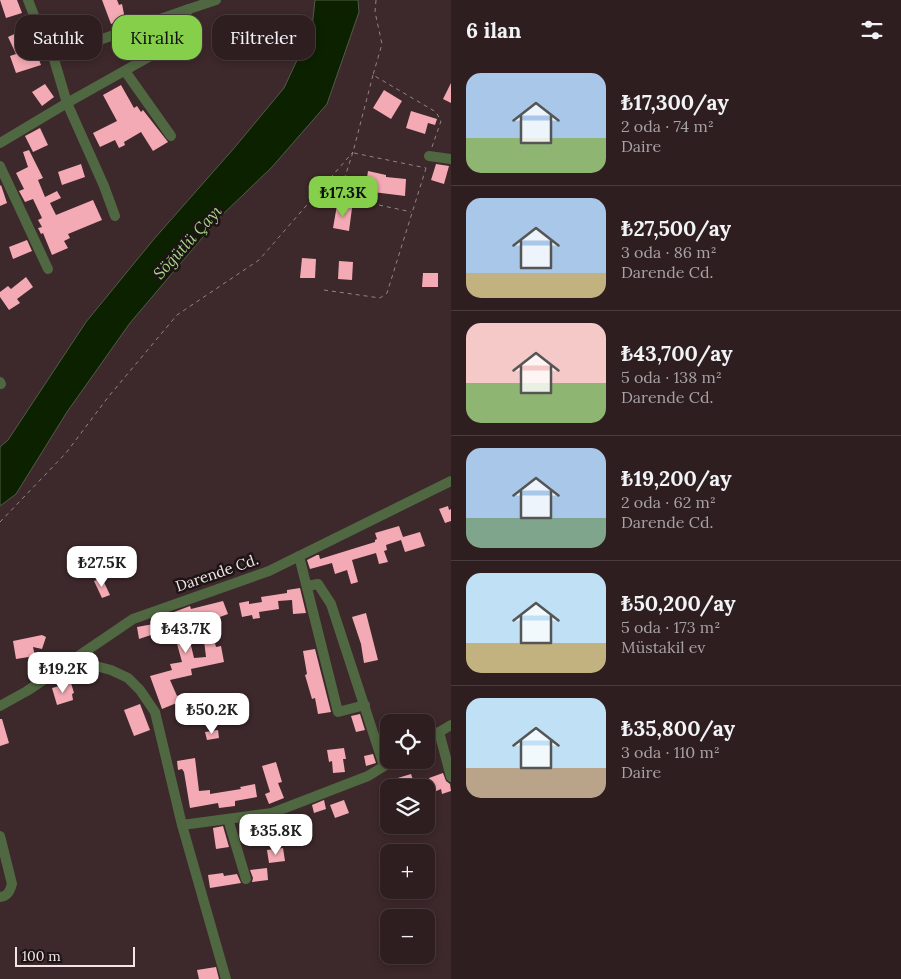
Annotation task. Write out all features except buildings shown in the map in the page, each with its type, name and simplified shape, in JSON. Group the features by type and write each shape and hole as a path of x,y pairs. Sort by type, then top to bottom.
{"street":[{"path":"28,0 34,15"},
{"path":"102,39 216,0"},
{"path":"0,143 67,102 156,53 189,9"},
{"path":"54,60 67,102 104,186 115,216"},
{"path":"125,71 171,136"},
{"path":"429,156 451,159"},
{"path":"0,166 48,269"},
{"name":"Darende Cd.","path":"1,705 133,619 268,571 451,480"},
{"path":"299,556 338,712 365,705"},
{"path":"307,586 318,584 331,604 380,753"},
{"path":"67,663 92,665 111,670 128,678 140,690 155,712 182,825 226,979"},
{"path":"435,734 451,725"},
{"path":"439,732 451,778"},
{"path":"182,825 272,813 368,776 380,768"},
{"path":"228,819 246,879"},
{"path":"0,836 12,884 9,892 4,897 0,897"}],"path":[{"path":"376,0 376,12 382,44 341,189 368,202 412,212"},
{"path":"324,290 380,298 386,293 441,121 436,112 372,75"},
{"path":"353,152 426,168"},
{"path":"0,522 66,453 109,396 177,315 259,260 353,152"}],"water":[{"name":"Söğütlü Çayı","path":"315,0 358,0 359,12 327,104 272,167 219,218 130,323 67,412 16,494 0,506 0,447 8,440 86,322 154,239 284,88 297,60 315,60 315,15 313,15"}]}
